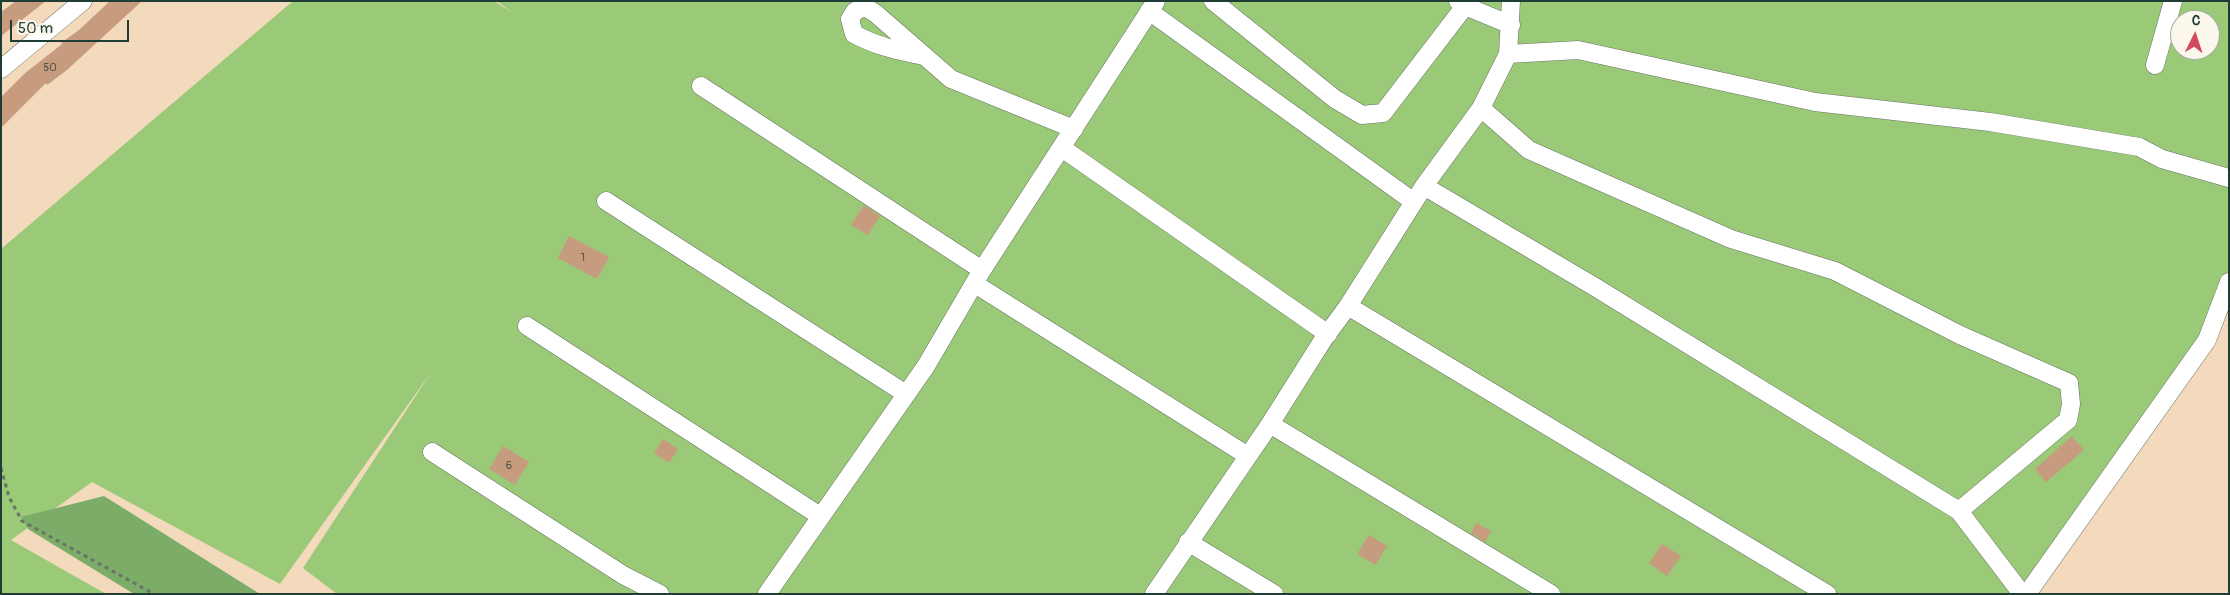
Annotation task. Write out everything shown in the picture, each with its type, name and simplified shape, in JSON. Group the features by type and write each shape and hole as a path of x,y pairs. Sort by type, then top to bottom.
{"street":[{"path":"1,69 83,1"},
{"path":"1212,1 1335,99 1362,115 1383,113 1462,4 1511,25"},
{"path":"1154,594 1270,424 1424,186 1481,108 1508,54 1511,1"},
{"path":"2156,65 2173,1"},
{"path":"767,594 926,366 978,277 1152,6 1414,202"},
{"path":"1508,54 1578,50 1815,102 1990,122 2139,147 2162,159 2229,178"},
{"path":"924,56 951,80 1074,129"},
{"path":"701,86 978,277 1248,456"},
{"path":"1481,108 1529,150 1730,239 1835,271 1960,335 2068,384 2071,404 2068,420 1960,511"},
{"path":"1062,148 1328,334"},
{"path":"1424,186 1595,287 1960,511 2022,594"},
{"path":"606,201 906,394"},
{"path":"2027,594 2207,340 2229,282"},
{"path":"1348,306 1827,594"},
{"path":"528,326 820,516"},
{"path":"1270,424 1551,594"},
{"path":"432,452 624,575 660,594"},
{"path":"1188,542 1274,594"}],"path":[{"path":"1,468 9,497 22,521 154,594"}],"green space":[{"path":"293,1 494,1 513,13 497,1 2229,1 2229,311 2019,594 337,594 303,568 432,371 280,584 92,482 11,540 106,594 1,594 1,249"},
{"path":"104,496 260,594 134,594 28,529 21,517"}],"building":[{"path":"16,1 46,1 1,36 1,12"},
{"path":"110,1 142,1 67,70 47,85 46,83 1,128 1,97 24,74 79,30"},
{"path":"864,205 880,216 868,235 851,225"},
{"path":"569,236 609,257 597,279 558,258"},
{"path":"2072,436 2084,450 2046,482 2035,469"},
{"path":"663,439 678,449 669,463 654,453"},
{"path":"503,446 529,462 515,485 489,469"},
{"path":"1476,523 1491,531 1485,542 1471,533"},
{"path":"1369,535 1387,546 1376,565 1357,554"},
{"path":"1662,544 1681,556 1667,576 1649,563"}]}
